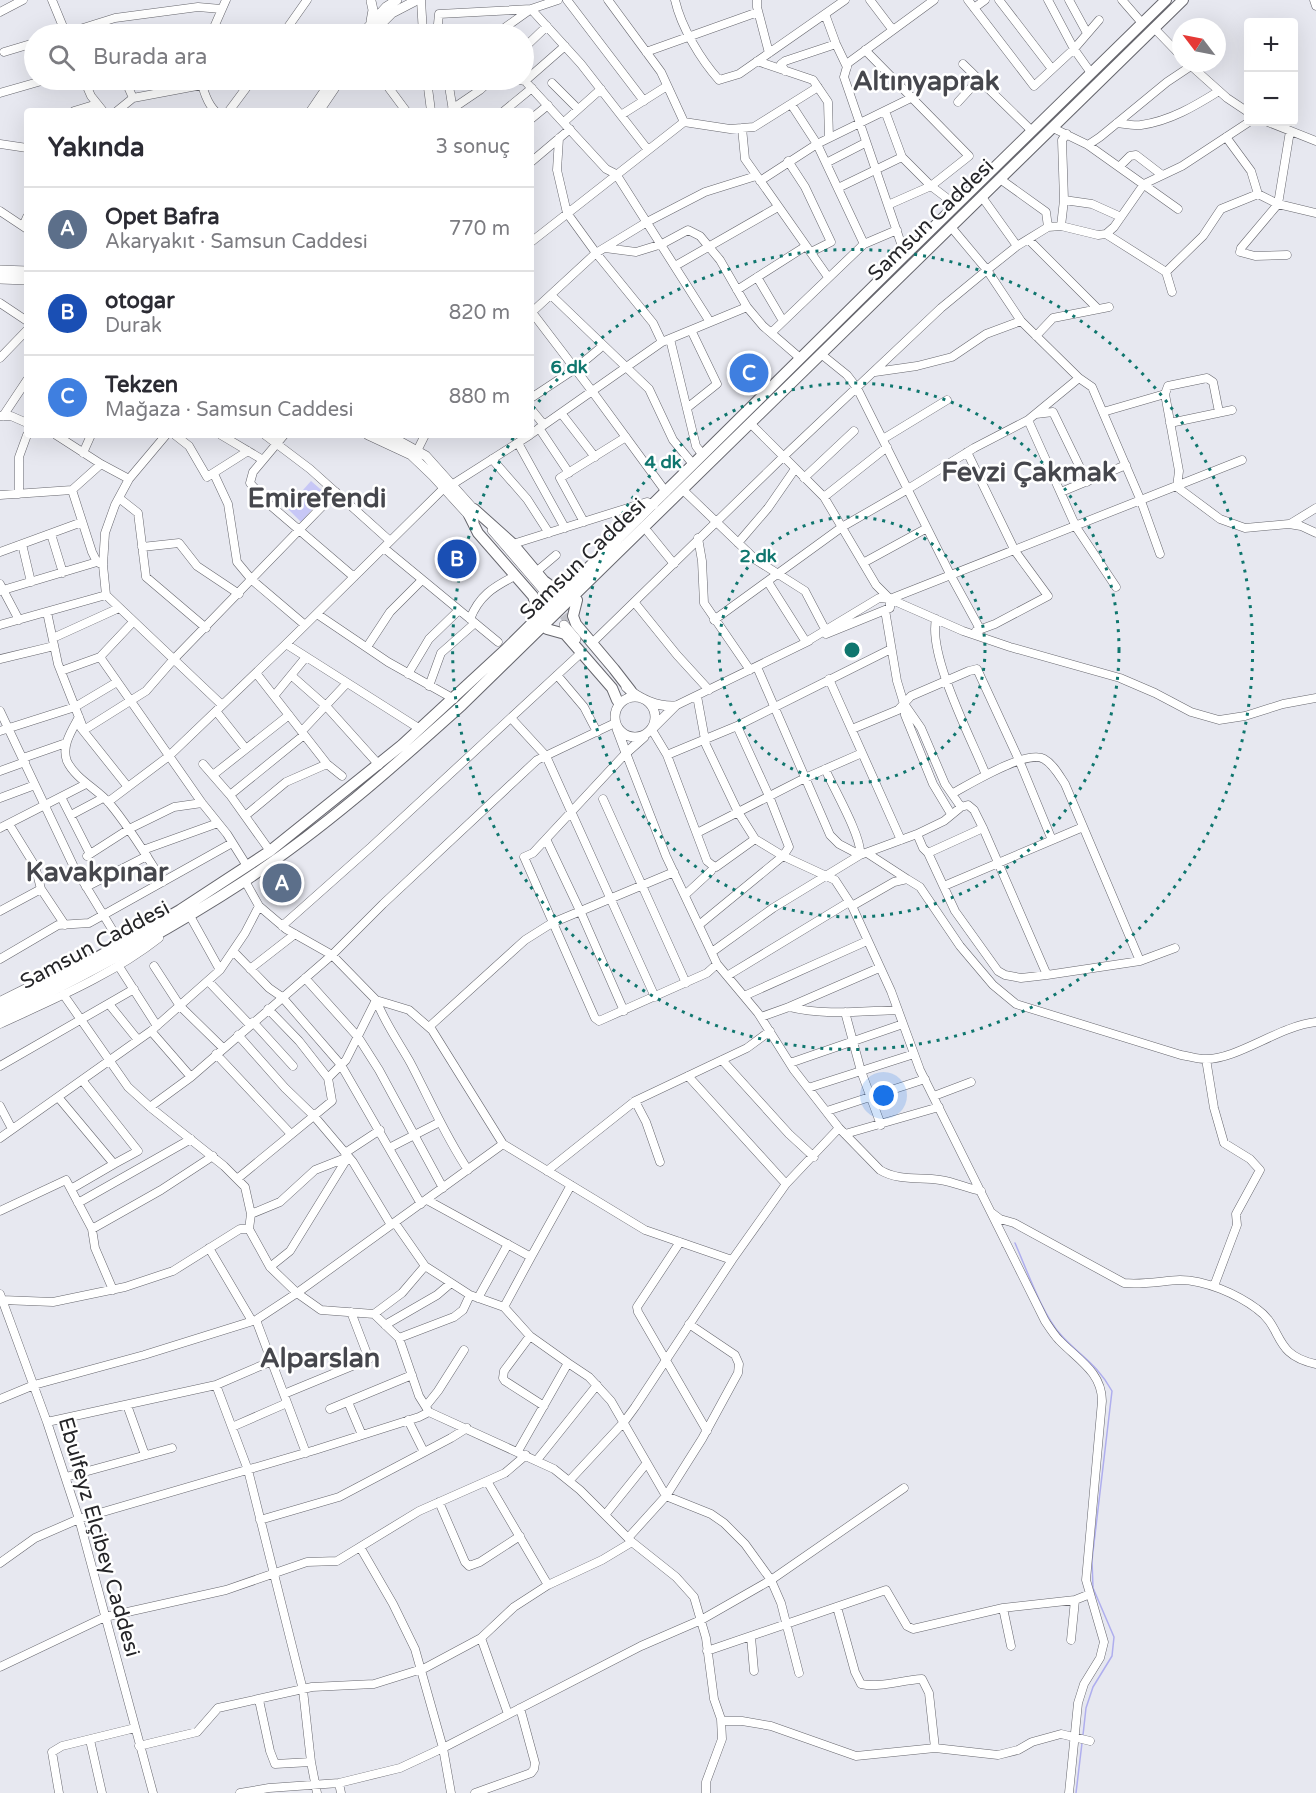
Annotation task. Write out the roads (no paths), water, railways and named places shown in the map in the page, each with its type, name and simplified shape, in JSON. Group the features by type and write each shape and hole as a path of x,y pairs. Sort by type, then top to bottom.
{"highway":[{"name":"Samsun Caddesi","path":"658,508 666,492 702,454 1166,0"},
{"name":"Samsun Caddesi","path":"0,1017 115,959 190,916 245,881 349,803 458,702 658,508 682,489 1183,0"},
{"path":"658,508 648,532 477,697 458,702 457,689 636,515 658,508"},
{"path":"471,512 513,544 551,586 563,586"},
{"path":"471,512 478,533 532,596 535,602 533,615"},
{"path":"577,600 573,616 576,624 631,691"},
{"path":"548,629 565,634 582,652 612,688 616,705"},
{"name":"Samsun Caddesi","path":"0,1007 62,985 120,942 156,924 270,851 379,765 420,729 458,702"}],"main road":[{"path":"370,0 373,10 371,21"},
{"path":"369,24 386,7 397,0"},
{"path":"380,24 396,10 420,0"},
{"path":"313,108 325,90"},
{"path":"321,108 333,90"},
{"path":"0,270 24,271"},
{"path":"0,279 24,280"},
{"path":"374,438 411,455 449,486"},
{"path":"393,438 426,456 544,597"},
{"path":"615,723 623,734 629,737 643,736 650,731 655,721 655,714 653,708 631,691 566,623 615,685 615,723 626,753 650,731 675,706"},
{"path":"616,705 624,700 638,697 657,705 675,706"}],"street":[{"path":"0,12 23,0"},
{"path":"52,0 61,24"},
{"path":"215,24 226,0"},
{"path":"290,24 307,0"},
{"path":"370,0 396,10"},
{"path":"420,0 422,24"},
{"path":"510,24 531,9 558,0"},
{"path":"567,0 644,101"},
{"path":"608,0 661,72 684,122"},
{"path":"675,0 678,15 708,68 720,80 739,74 845,0"},
{"path":"757,0 768,53"},
{"path":"870,0 892,29"},
{"path":"904,255 844,77 848,63 934,0"},
{"path":"968,0 1034,86 1074,49 1099,20"},
{"path":"974,8 986,0"},
{"path":"999,0 1052,69"},
{"path":"1048,0 1074,49 1091,73"},
{"path":"1069,0 1087,33"},
{"path":"1122,0 1142,23"},
{"path":"1314,0 1316,6"},
{"path":"97,24 115,18 163,10 198,7 221,9"},
{"path":"438,24 439,14 531,9 601,89 648,150"},
{"path":"646,52 758,12"},
{"path":"825,14 847,67"},
{"path":"534,38 547,26"},
{"path":"1154,28 1172,47"},
{"path":"785,71 781,64 785,61 836,44"},
{"path":"4,52 24,46"},
{"path":"534,71 565,46"},
{"path":"865,50 969,156 931,186 888,205"},
{"path":"758,61 813,81 828,102 829,138"},
{"path":"963,64 1032,130"},
{"path":"1088,145 1179,72"},
{"path":"1198,72 1244,109"},
{"path":"958,102 979,79"},
{"path":"552,83 578,109"},
{"path":"0,93 24,86"},
{"path":"621,115 667,86"},
{"path":"534,240 684,122 730,129 754,127 818,87"},
{"path":"564,122 601,89"},
{"path":"88,90 100,108"},
{"path":"129,90 133,98"},
{"path":"121,108 133,98 168,90"},
{"path":"205,90 212,108"},
{"path":"231,108 245,90"},
{"path":"390,90 403,108"},
{"path":"429,90 431,108"},
{"path":"449,90 452,108"},
{"path":"455,108 480,90"},
{"path":"508,108 530,90"},
{"path":"534,90 606,169 616,174 710,322"},
{"path":"1117,123 1140,126 1166,118 1186,111 1220,91"},
{"path":"534,313 596,253 647,222 705,192 758,179 817,144 913,97"},
{"path":"84,108 97,104"},
{"path":"791,104 817,144 864,244"},
{"path":"534,117 548,105"},
{"path":"885,111 902,157 931,186 948,199"},
{"path":"1107,234 1144,184 1182,166 1244,125"},
{"path":"1278,126 1316,141"},
{"path":"742,128 745,159 828,277"},
{"path":"1053,128 1088,145 1178,209"},
{"path":"534,159 570,129"},
{"path":"1287,255 1255,256 1240,252 1278,204 1290,131"},
{"path":"1061,226 1064,200 1062,140 1067,134"},
{"path":"1226,137 1251,171 1258,194 1278,204 1316,213"},
{"path":"559,138 557,170 567,213 666,340 696,446 702,454"},
{"path":"826,163 865,143"},
{"path":"0,144 24,148"},
{"path":"1120,166 1130,156 1136,155 1162,175"},
{"path":"838,188 902,157"},
{"path":"737,290 809,249 831,242 805,187 788,161"},
{"path":"1000,179 1046,213 1048,227"},
{"path":"1166,272 1203,236 1221,209 1258,194"},
{"path":"982,197 1017,246"},
{"path":"1064,200 1092,204 1120,217"},
{"path":"675,266 778,207"},
{"path":"0,211 24,227"},
{"path":"592,643 635,603 714,522 940,308 1017,246 1048,227 1061,226 1098,235 1107,234 1166,272 1172,292"},
{"path":"951,227 987,270 1021,321 1079,378 1092,387 1141,501 1160,554"},
{"path":"605,248 636,252 662,244 687,230 700,236 720,260 747,307 771,333 800,358"},
{"path":"771,333 864,244 897,230"},
{"path":"1029,240 1098,309"},
{"path":"758,277 783,321"},
{"path":"551,295 649,388 673,440 693,465"},
{"path":"0,303 24,319"},
{"path":"534,432 666,340 747,307"},
{"path":"1036,336 1053,318 1109,307"},
{"path":"534,315 666,492"},
{"path":"874,372 917,366 952,357 986,334 1021,321"},
{"path":"687,408 717,384 691,330"},
{"path":"0,358 24,333"},
{"path":"0,344 9,348"},
{"path":"534,396 599,350"},
{"path":"821,354 847,375 857,388 980,629"},
{"path":"714,620 842,527 967,452 1028,420 1079,378"},
{"path":"1177,487 1179,471 1165,393 1168,386 1206,378 1213,382 1219,412"},
{"path":"1,416 24,384"},
{"path":"1103,412 1165,393"},
{"path":"824,497 885,443 946,400"},
{"path":"1170,423 1232,410"},
{"path":"1035,414 1053,412 1087,482"},
{"path":"561,413 595,457"},
{"path":"534,414 569,473"},
{"path":"1,416 11,416 24,422"},
{"path":"1028,420 1076,527 1116,587"},
{"path":"675,706 827,632 890,608 890,599 876,585 824,497 750,423"},
{"path":"804,478 854,431"},
{"path":"584,522 560,478 626,437"},
{"path":"19,494 19,457 26,438"},
{"path":"64,438 83,453 129,479"},
{"path":"83,453 90,438"},
{"path":"100,564 105,533 119,498 129,479 163,438"},
{"path":"179,438 189,446 207,477 248,451"},
{"path":"226,438 263,460"},
{"path":"269,438 336,492 390,541"},
{"path":"282,438 253,472 250,483 270,504 354,577"},
{"path":"417,451 424,438"},
{"path":"71,815 106,800 128,787 169,756 449,486 526,438"},
{"path":"518,443 566,528"},
{"path":"967,452 1015,551 1048,596 995,624 968,633"},
{"path":"492,459 527,499 549,533"},
{"path":"890,599 1242,460"},
{"path":"0,495 72,490 101,464"},
{"path":"1060,492 1126,465"},
{"path":"738,543 768,508 795,469"},
{"path":"214,474 228,504 237,562 252,580 305,626"},
{"path":"1177,487 1220,519 1245,528 1288,524 1301,526 1316,533"},
{"path":"682,489 756,560 804,591 827,632"},
{"path":"72,490 82,522 100,564 106,595 219,708 246,749"},
{"path":"84,730 146,691 173,660 336,492"},
{"path":"119,498 138,513 146,577 206,628"},
{"path":"513,544 647,502 658,508"},
{"path":"1288,524 1316,508"},
{"path":"0,552 82,522"},
{"path":"863,563 927,528"},
{"path":"648,532 674,564"},
{"path":"51,534 63,573"},
{"path":"698,538 702,561 704,603 714,620 753,668 775,707 830,835 839,844 863,854 920,887 960,946 993,985 1016,1004 1181,1055 1206,1059 1227,1055 1300,1024 1316,1022"},
{"path":"142,547 179,543 197,566 239,594"},
{"path":"22,544 32,582"},
{"path":"384,548 498,642"},
{"path":"536,572 556,555"},
{"path":"19,620 1,588 100,564"},
{"path":"429,686 441,653 472,621 476,603 498,584 515,576"},
{"path":"367,647 390,612 422,580"},
{"path":"768,582 806,642"},
{"path":"0,625 106,595"},
{"path":"827,632 873,601 879,598 890,599 968,633 1120,678 1191,712 1219,720 1245,716 1282,704 1316,699"},
{"path":"635,603 709,690"},
{"path":"0,659 53,642 119,608"},
{"path":"408,674 429,639 459,610"},
{"path":"885,610 905,715 933,784 951,814"},
{"path":"47,612 53,642 75,707 77,721 128,787"},
{"path":"317,614 408,674 458,702"},
{"path":"936,619 936,649 946,681 986,774"},
{"path":"61,671 100,657 133,622"},
{"path":"286,644 420,729"},
{"path":"667,755 737,726 891,649"},
{"path":"282,926 582,652"},
{"path":"100,657 247,866"},
{"path":"274,696 306,657"},
{"path":"852,729 898,710 911,696 977,669 1019,760 1052,840"},
{"path":"256,673 327,764 342,776"},
{"path":"557,675 584,707 597,732"},
{"path":"292,676 326,706 379,765"},
{"path":"829,679 901,840"},
{"path":"0,731 75,707 117,682"},
{"path":"230,795 303,733 347,683"},
{"path":"697,696 705,741 738,812 755,839 783,856 828,875 838,884 850,904 925,1078 1045,1321 1057,1339 1092,1371 1101,1389 1102,1401 1086,1569 1090,1594 1103,1632 1104,1650 1080,1693 1069,1793"},
{"path":"904,704 921,728 945,784 961,807"},
{"path":"0,711 73,866 120,942 0,1001"},
{"path":"213,776 289,715"},
{"path":"511,718 546,756 655,997"},
{"path":"77,721 66,743 67,761 86,784 106,800 163,882"},
{"path":"150,1107 191,1077 332,955 383,904 537,760 615,723"},
{"path":"699,925 783,856 789,847 737,726"},
{"path":"650,731 667,755 707,861 716,867 755,839"},
{"path":"0,771 66,743"},
{"path":"717,964 706,973 686,983 599,1021 595,1018 552,923 524,857 533,853 626,753 674,872 717,964 761,1017 790,1063 842,1131 887,1175 940,1180 981,1191"},
{"path":"697,833 805,778 862,753"},
{"path":"953,793 986,774 1033,755 1043,758 1052,765 1065,784 1140,961"},
{"path":"203,764 230,795 270,851"},
{"path":"245,816 286,782 327,764"},
{"path":"825,769 863,854"},
{"path":"0,798 36,784"},
{"path":"0,828 86,784"},
{"path":"61,797 89,855 129,830 174,807 202,803"},
{"path":"603,799 686,983"},
{"path":"712,952 773,908 863,854 917,834 944,821 961,807 968,805 974,810 1047,975"},
{"path":"86,887 145,853 218,823"},
{"path":"9,824 35,866 41,889 65,925"},
{"path":"944,886 1083,827"},
{"path":"928,853 982,828"},
{"path":"917,834 955,910 998,971 1005,975 1021,978 1140,961 1175,948"},
{"path":"546,839 581,911 624,1011"},
{"path":"0,959 58,925 89,923 232,843"},
{"path":"685,895 711,871"},
{"path":"429,1027 525,940 552,923 674,872"},
{"path":"727,976 850,904 894,882 907,879"},
{"path":"245,881 259,906 282,926 332,955 376,1000 382,1017 410,1062 455,1151 468,1170"},
{"path":"0,911 41,889"},
{"path":"0,1138 154,1029 208,981 220,970 245,933 259,906"},
{"path":"190,916 220,970"},
{"path":"0,1024 62,985 118,965 143,950 177,923"},
{"path":"250,969 295,934"},
{"path":"744,996 867,941"},
{"path":"232,951 269,988 282,997 341,1065 389,1148 424,1202 531,1257"},
{"path":"118,965 134,989 154,1029 191,1077"},
{"path":"154,966 180,1006 223,1048"},
{"path":"761,1017 879,968"},
{"path":"305,978 358,1037 416,1136 443,1188"},
{"path":"208,981 293,1066"},
{"path":"62,985 80,1022 128,1087 213,1156 246,1187 250,1214 249,1229 270,1267 297,1293 321,1310 374,1314 399,1338 419,1396 427,1409 554,1469 630,1540 676,1577 694,1598 708,1651 714,1700 721,1719 722,1739 706,1782 706,1793"},
{"path":"0,1066 134,989"},
{"path":"376,1000 409,1010 429,1027 503,1144 645,1230 732,1260"},
{"path":"328,1078 346,1060 376,1000"},
{"path":"109,1004 138,1040"},
{"path":"789,1007 802,1011 897,1010"},
{"path":"237,1179 332,1101 328,1078 299,1041 268,1009"},
{"path":"845,1012 861,1071 880,1125"},
{"path":"790,1063 903,1024"},
{"path":"547,1171 635,1101 747,1048 770,1031"},
{"path":"238,1035 347,1155 393,1224 425,1266 474,1296 504,1307 530,1336 597,1385 611,1401 666,1496 711,1514 724,1523 745,1544 771,1580 781,1604 800,1672"},
{"path":"216,1054 291,1134"},
{"path":"808,1088 914,1054"},
{"path":"1206,1059 1214,1108 1224,1143 1250,1159 1260,1170 1236,1214 1237,1225 1214,1286"},
{"path":"722,1060 789,1134 814,1157"},
{"path":"688,1076 786,1184"},
{"path":"827,1111 925,1078"},
{"path":"70,1189 138,1151 82,1080"},
{"path":"934,1096 971,1082"},
{"path":"58,1096 114,1164"},
{"path":"635,1101 646,1122 660,1162"},
{"path":"0,1106 12,1129"},
{"path":"569,1481 624,1422 732,1260 786,1184 842,1131 880,1125 939,1107"},
{"path":"389,1148 440,1122"},
{"path":"250,1214 280,1202 315,1170 347,1155 380,1130"},
{"path":"78,1203 191,1138"},
{"path":"0,1399 34,1385 144,1355 254,1320 297,1293 503,1144"},
{"path":"270,1267 290,1251 347,1155"},
{"path":"92,1229 161,1190 213,1156"},
{"path":"0,1211 66,1180 92,1229 96,1248 113,1290"},
{"path":"504,1307 571,1185"},
{"path":"992,1213 1124,1283 1140,1284 1181,1280 1214,1286 1259,1310 1290,1353 1306,1362 1316,1364"},
{"path":"1,1297 53,1302 113,1290 173,1271 240,1229 249,1229"},
{"path":"680,1242 637,1307 707,1431"},
{"path":"399,1338 454,1317 463,1310 508,1244"},
{"path":"209,1248 254,1320 272,1361 306,1453"},
{"path":"374,1314 402,1293 425,1266"},
{"path":"385,1325 437,1295 451,1283"},
{"name":"Ebulfeyz Elçibey Caddesi","path":"1,1297 34,1385 79,1519 153,1793"},
{"path":"284,1394 369,1359 351,1312"},
{"path":"139,1746 197,1732 218,1708 312,1687 374,1684 421,1669 481,1638 514,1607 548,1585 602,1560 630,1540 666,1496 707,1431 738,1373 739,1364 735,1354 689,1324"},
{"path":"530,1336 504,1371 503,1378 544,1406"},
{"path":"0,1563 35,1538 79,1519 306,1453 408,1420 427,1409 464,1350"},
{"path":"47,1422 216,1385 272,1361"},
{"path":"0,1667 105,1617 226,1590 307,1562 337,1561 418,1511 505,1473 522,1453 568,1362"},
{"path":"330,1409 412,1375"},
{"path":"216,1385 248,1470 303,1690 315,1789"},
{"path":"537,1460 597,1385"},
{"path":"348,1402 362,1435"},
{"path":"232,1427 288,1403"},
{"path":"127,1405 145,1455"},
{"path":"408,1420 424,1452"},
{"path":"260,1520 339,1497 467,1428"},
{"path":"66,1477 172,1448"},
{"path":"605,1515 646,1464"},
{"path":"487,1481 548,1585"},
{"path":"240,1793 315,1789 400,1768 641,1646 701,1620 771,1580 904,1488"},
{"path":"439,1502 465,1562 469,1566 480,1562 520,1536"},
{"path":"360,1547 393,1604 415,1649 443,1748 451,1793"},
{"path":"708,1651 886,1590 907,1626 914,1629 1003,1608 1075,1600 1090,1594"},
{"path":"1071,1640 1075,1600"},
{"path":"837,1607 855,1672 861,1684 873,1686 909,1679 922,1679 929,1693 935,1748"},
{"path":"1003,1608 1011,1646"},
{"path":"751,1637 754,1671"},
{"path":"481,1638 508,1714"},
{"path":"258,1700 275,1764 311,1762"},
{"path":"475,1793 531,1773 534,1769 535,1763 520,1708"},
{"path":"721,1719 771,1726 856,1756 935,1748 998,1755 1061,1734 1090,1741"},
{"path":"59,1793 52,1752 62,1746 135,1728"},
{"path":"90,1740 102,1793"},
{"path":"339,1783 341,1793"}],"waterway":[{"path":"1015,1243 1047,1316 1061,1335 1094,1367 1112,1391 1092,1560 1093,1588 1114,1637 1112,1656 1093,1687 1086,1708 1083,1735"},
{"path":"1076,1793 1082,1743"}],"tunnel":[{"path":"547,594 568,621"}],"place":[{"name":"Tekzen","path":"749,373"},
{"name":"otogar","path":"457,559"},
{"name":"Opet Bafra","path":"282,883"}],"district":[{"name":"Altınyaprak","path":"926,81"},
{"name":"Fevzi Çakmak","path":"1029,472"},
{"name":"Emirefendi","path":"317,498"},
{"name":"Kavakpınar","path":"97,872"},
{"name":"Alparslan","path":"320,1358"}]}
